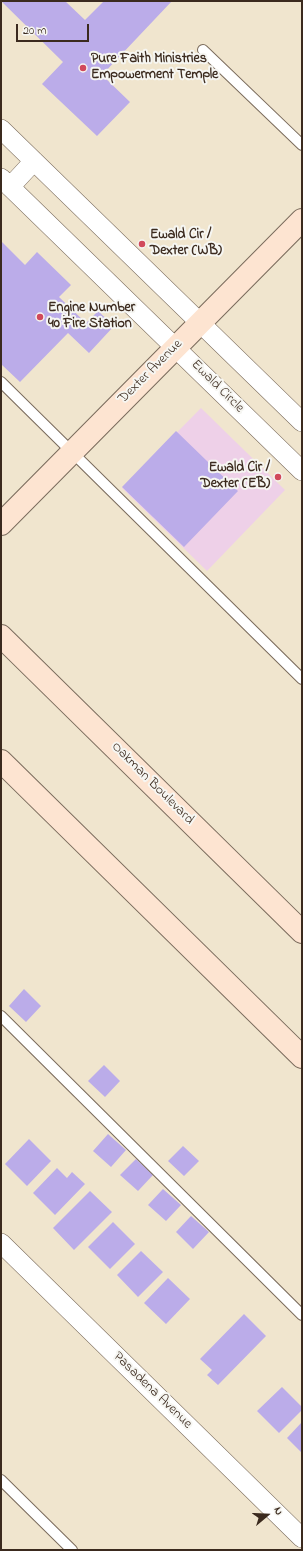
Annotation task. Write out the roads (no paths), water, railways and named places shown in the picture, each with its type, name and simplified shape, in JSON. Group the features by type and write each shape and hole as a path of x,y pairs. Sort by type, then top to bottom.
{"street":[{"path":"1,129 302,422"},
{"name":"Ewald Circle","path":"34,161 6,182 302,471"},
{"name":"Dexter Avenue","path":"1,524 302,220"},
{"name":"Oakman Boulevard","path":"1,636 302,932"},
{"path":"1,761 302,1057"},
{"name":"Pasadena Avenue","path":"1,1243 302,1538"}],"lane":[{"path":"203,50 302,145"},
{"path":"1,382 302,679"},
{"path":"1,1016 302,1315"},
{"path":"1,1480 72,1550"}],"place":[{"name":"Pure Faith Ministries Empowerment Temple","path":"83,68"},
{"name":"Ewald Cir / Dexter (WB)","path":"142,244"},
{"name":"Engine Number 40 Fire Station","path":"40,317"},
{"name":"Ewald Cir / Dexter (EB)","path":"278,477"}]}
